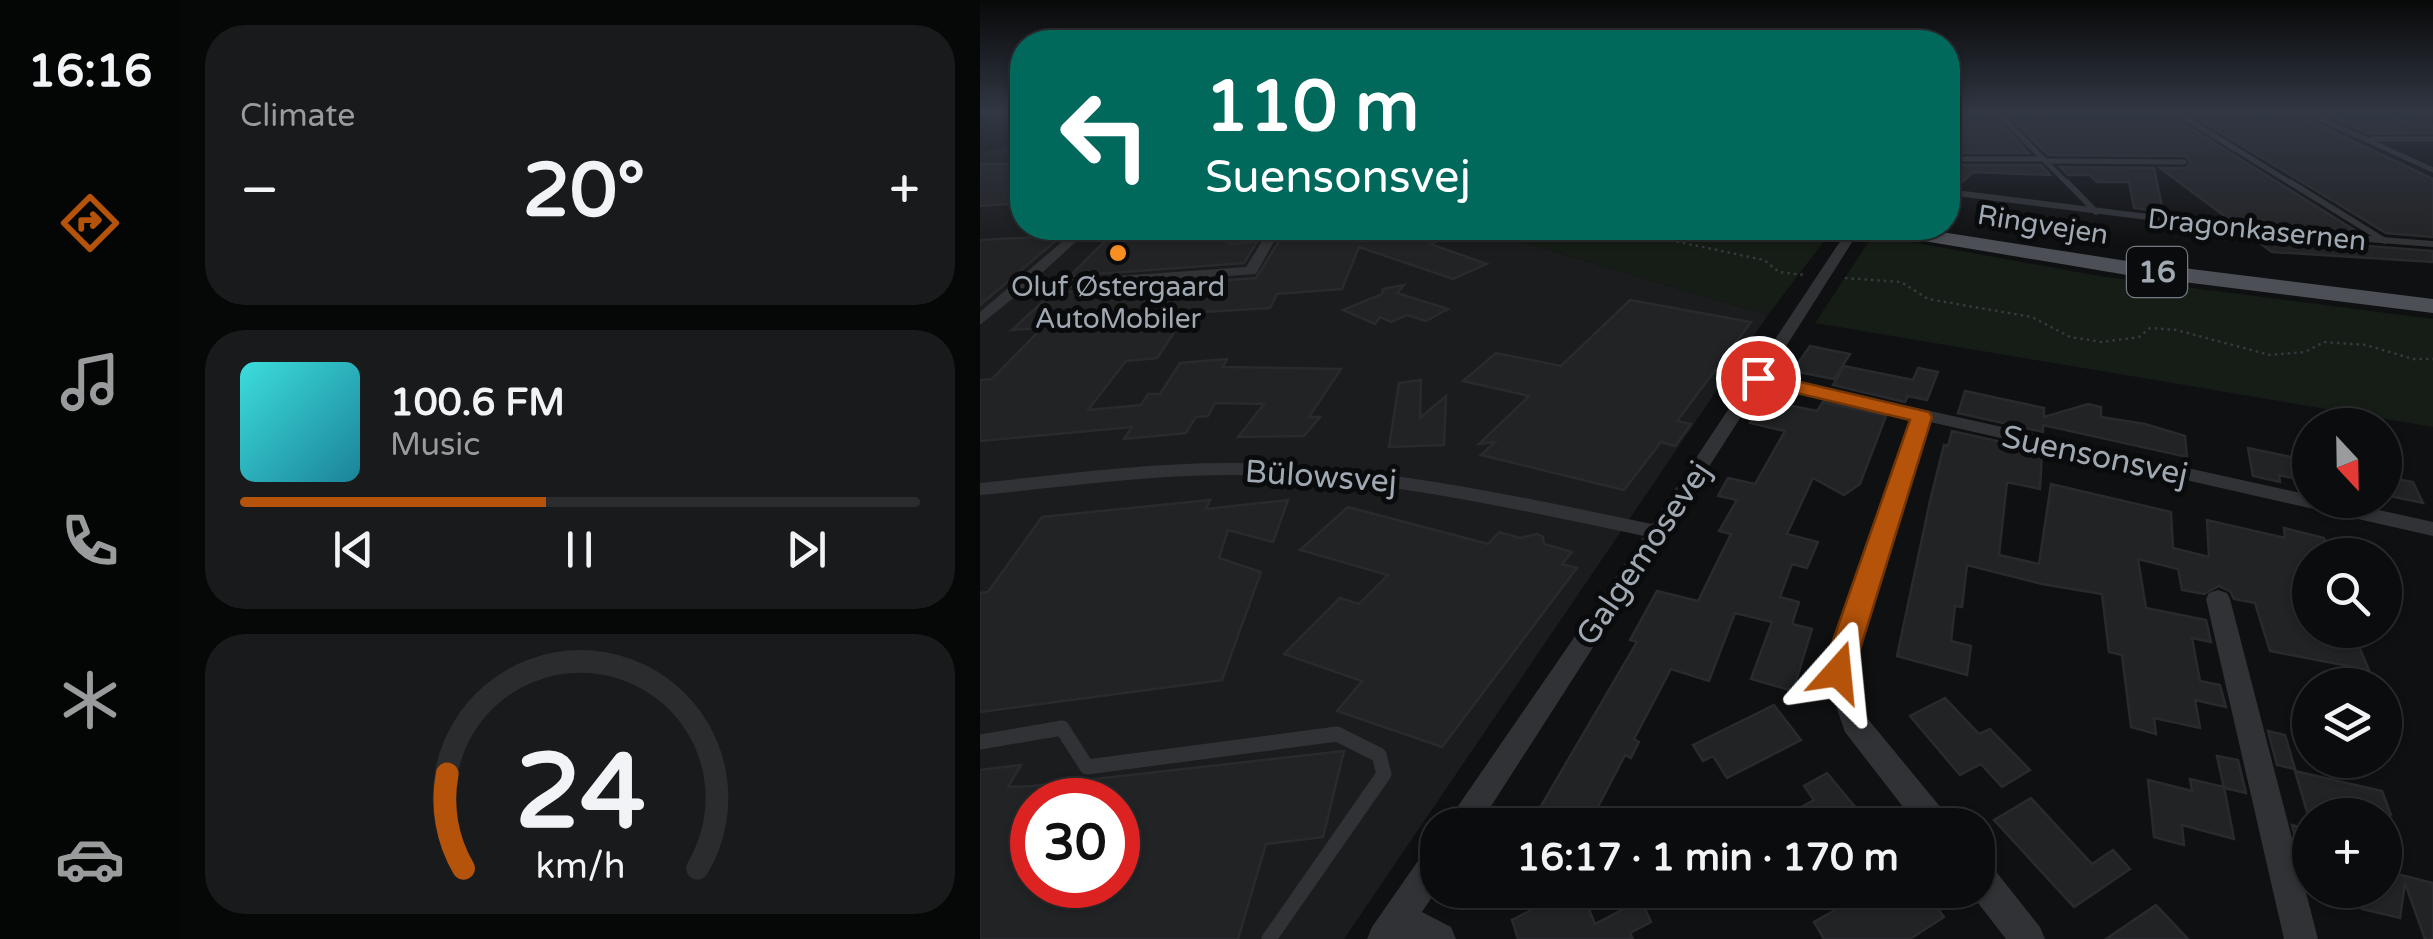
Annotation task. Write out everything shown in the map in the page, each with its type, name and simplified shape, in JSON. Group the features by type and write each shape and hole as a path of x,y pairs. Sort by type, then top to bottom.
{"main road":[{"name":"Ringvejen","path":"1956,240 2128,268 2433,306"}],"street":[{"path":"980,320 1071,240"},
{"path":"1016,287 1251,271 1269,240"},
{"name":"Galgemosevej","path":"1472,808 1847,240"},
{"name":"Suensonsvej","path":"1758,378 2433,528"},
{"path":"1922,417 1838,672 1855,724 1922,808"},
{"name":"Bülowsvej","path":"982,491 1199,471 1313,473 1417,483 1658,532"},
{"path":"2218,598 2301,939"},
{"path":"1420,885 1391,928 1439,939"},
{"path":"1995,897 2028,939"}],"lane":[{"path":"2043,157 2096,212"},
{"name":"Dragonkasernen","path":"2248,157 2387,242"},
{"path":"2405,157 2433,170"},
{"path":"1960,159 2184,162"},
{"name":"Dragonkasernen","path":"1960,194 2096,212 2433,244"},
{"path":"980,742 1062,728 1088,767 1337,734 1379,755 1384,774 1269,939"}],"path":[{"path":"1670,240 1764,260 1779,272 1822,278 1890,279 1912,287 1928,299 2032,317 2070,336 2102,342 2138,337 2150,328 2176,330 2270,355 2305,352 2324,342 2366,344 2414,359 2433,358"}],"shaded area":[{"path":"980,157 1010,157 1010,240 1515,240 1768,315 1433,808 1420,808 1420,827 1344,939 980,939"},
{"path":"1515,240 1825,240 1768,315"},
{"path":"1870,240 1901,240 2099,276 2433,319 2433,427 2402,422 2402,408 2320,408 1815,323"}],"building":[{"path":"2186,157 2237,157 2356,231 2230,220 2160,168 2186,168 2190,163"},
{"path":"2260,157 2386,157 2433,179 2433,237 2386,233"},
{"path":"980,164 1010,164 1010,204 980,206"},
{"path":"1960,165 2041,165 2050,175 1973,172 1960,184"},
{"path":"2060,167 2154,168 2163,212 2134,208 2129,182 2097,182 2090,175 2068,175"},
{"path":"2252,237 2433,251 2433,262 2272,252"},
{"path":"1010,238 1057,240 980,305 980,240"},
{"path":"1106,240 1257,242 1244,263 1070,276"},
{"path":"1440,240 1430,244 1487,264 1453,279 1359,247 1342,289 1277,294 1270,308 1203,312 1197,321 1181,322 1157,358 1126,361 1088,410 1141,405 1148,394 1160,394 1180,363 1227,359 1223,367 1341,369 1309,417 1320,417 1304,436 1238,437 1264,404 1215,403 1208,416 1196,417 1186,433 1124,439 1132,427 980,441 980,380 992,379 1042,328 1012,330 1052,293 1256,278 1279,241"},
{"path":"1404,285 1397,293 1448,309 1426,321 1407,315 1391,322 1380,317 1375,324 1343,310 1382,294 1383,289"},
{"path":"1630,300 1751,322 1677,421 1691,424 1675,446 1661,442 1624,490 1481,455 1495,442 1479,444 1529,396 1463,381 1496,353 1561,366"},
{"path":"1810,346 1850,354 1834,379 1793,371"},
{"path":"1844,366 1913,380 1918,368 1938,372 1927,400 1908,396 1905,402 1833,385"},
{"path":"1421,380 1420,418 1446,396 1444,445 1389,447 1399,383"},
{"path":"1965,391 2044,408 2044,417 2088,404 2101,407 2101,417 2185,436 2187,457 2043,425 2043,432 1958,413"},
{"path":"1764,400 1817,411 1823,402 1886,416 1860,484 1844,495 1813,478 1787,534 1818,542 1807,568 1792,564 1780,597 1799,602 1792,624 1812,629 1793,691 1751,679 1772,622 1735,613 1709,681 1671,669 1634,739 1639,742 1631,758 1625,755 1597,808 1541,806 1637,642 1630,640 1657,591 1698,601 1731,534 1719,531 1737,500 1718,496 1728,478 1755,484 1785,431 1750,423"},
{"path":"1952,431 2042,451 2040,489 2007,482 1999,555 2039,564 2051,484 2171,512 2173,548 2209,557 2207,520 2285,538 2284,528 2324,538 2292,538 2292,648 2360,648 2368,668 2270,651 2255,603 2234,599 2230,591 2219,586 2204,594 2182,590 2178,569 2138,559 2146,608 2206,620 2211,642 2192,638 2200,681 2220,685 2226,707 2195,700 2200,728 2154,718 2156,734 2131,727 2122,655 2109,652 2102,594 1967,565 1962,607 1955,606 1951,641 1971,646 1967,675 1897,656 1930,501 1944,445 1948,446"},
{"path":"2248,448 2292,457 2292,478 2279,475 2280,482 2253,476"},
{"path":"2402,480 2413,482 2423,503 2402,499"},
{"path":"1210,500 1206,509 1288,500 1273,542 1228,530 1219,558 1261,572 1222,680 980,712 980,593 988,592 1042,517"},
{"path":"1348,507 1488,544 1499,532 1520,538 1537,534 1543,537 1544,544 1572,552 1562,564 1577,568 1442,747 1337,711 1362,681 1284,654 1340,598 1359,604 1388,575 1300,550"},
{"path":"1945,698 1979,734 1990,729 2030,770 2002,787 1981,764 1960,775 1910,716"},
{"path":"1774,705 1801,740 1727,778 1713,756 1703,761 1693,745"},
{"path":"2268,731 2285,735 2292,759 2292,768 2277,765"},
{"path":"1344,751 1323,837 1266,844 1238,939 980,939 980,770 1021,765 1008,787 1010,908 1140,908 1140,778 1103,778"},
{"path":"2217,756 2238,760 2246,793 2224,788"},
{"path":"1827,773 1856,808 1800,808 1814,800 1804,786"},
{"path":"2297,778 2325,778 2382,791 2385,798 2303,798"},
{"path":"2190,779 2224,787 2234,839 2182,825 2184,845 2154,837 2148,780 2192,791"},
{"path":"2031,798 2092,864 2113,850 2130,869 2074,907 1995,819"},
{"path":"2402,875 2433,883 2433,939 2425,939 2405,883 2402,904"},
{"path":"2156,905 2188,939 2106,939"},
{"path":"1536,908 1588,908 1595,924 1626,908 1645,908 1651,922 1630,933 1633,939 1518,939 1512,920"},
{"path":"1937,908 1944,917 1910,939 1824,939 1814,922 1837,909"},
{"path":"2362,908 2401,908 2400,918"}],"place":[{"name":"Oluf Østergaard AutoMobiler","path":"1118,253"}],"route":[{"path":"1758,378 1922,417 1838,672"}]}
